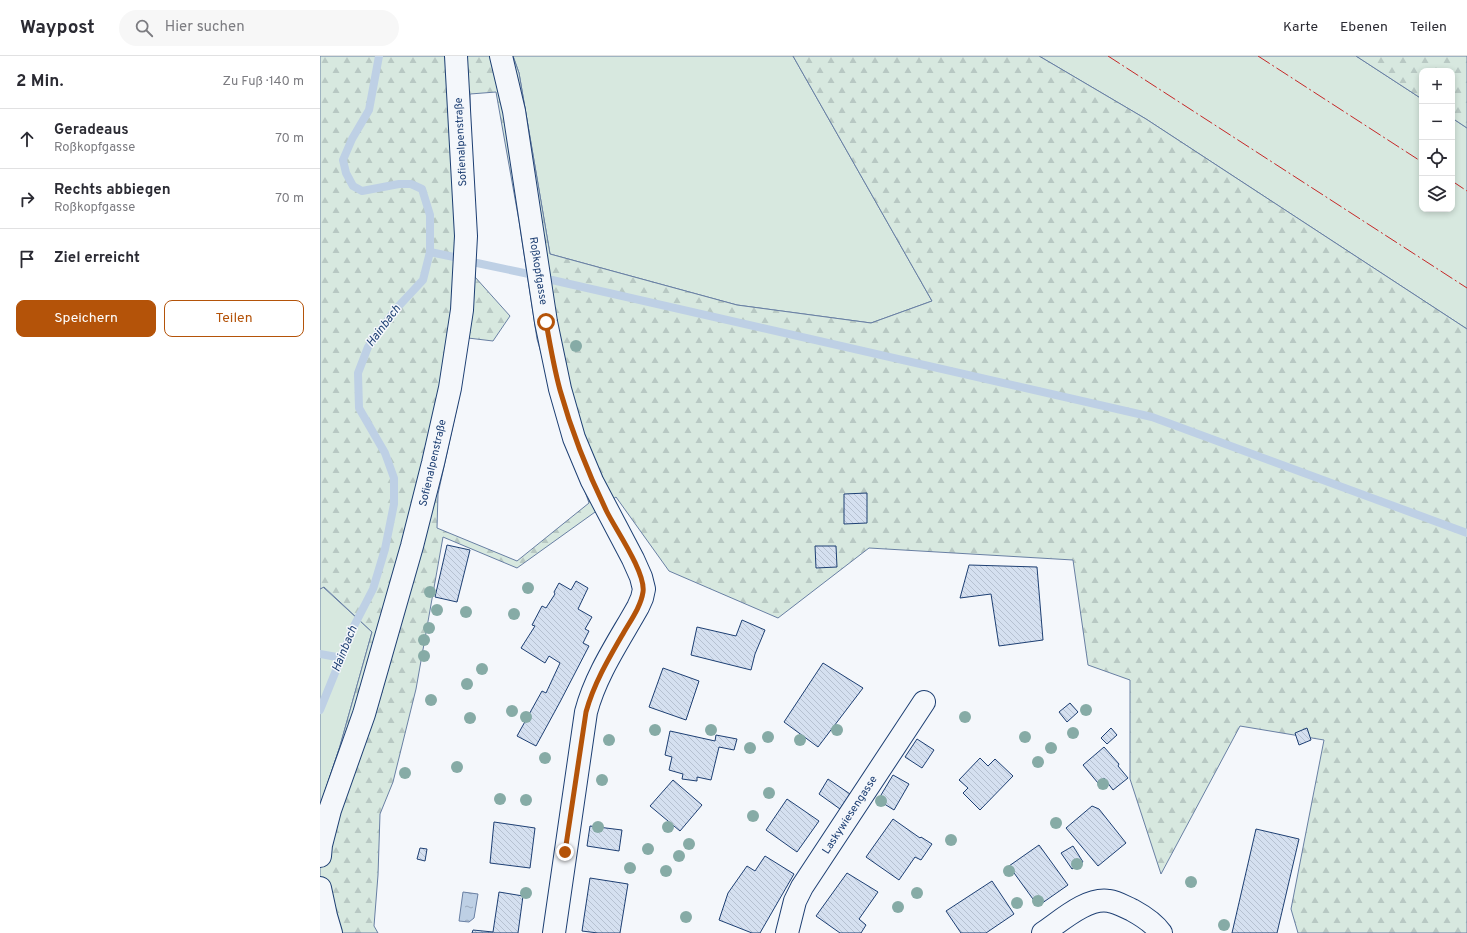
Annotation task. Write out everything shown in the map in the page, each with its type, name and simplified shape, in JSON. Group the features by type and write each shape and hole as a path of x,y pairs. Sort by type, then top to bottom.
{"street":[{"name":"Sofienalpenstraße","path":"320,856 321,845 330,810 364,714 412,546 434,463 450,388 462,310 466,236 456,56"},
{"name":"Roßkopfgasse","path":"501,56 514,112 546,322 560,390 574,438 592,481 633,559 641,577 644,589 638,607 598,680 588,704 554,933"},
{"name":"Laskywiesengasse","path":"787,933 795,901 802,888 924,702"},
{"path":"320,888 331,933"},
{"path":"1043,933 1085,905 1096,901 1110,901 1147,919 1156,925 1161,933"}],"green space":[{"path":"320,56 513,56 519,73 550,254 737,305 871,323 932,301 793,56 1039,56 1146,119 1467,329 1467,933 1298,933 1291,909 1324,740 1240,726 1161,874 1130,779 1130,680 1088,665 1073,560 869,548 778,618 669,571 616,497 517,568 443,537 416,689 393,782 380,814 378,875 374,926 378,933 320,933 320,806 340,746 372,632 324,587 320,589","holes":["496,92 519,221 537,339 563,428 589,503 517,561 437,528 438,494 457,407 468,338 493,341 510,316 475,277 471,207 470,94"]},
{"path":"513,56 793,56 932,301 871,323 737,305 550,254 519,73"},
{"path":"1039,56 1356,56 1419,97 1419,212 1455,212 1455,120 1467,128 1467,329 1146,119"},
{"path":"1356,56 1467,56 1467,128 1455,120 1455,68 1419,68 1419,97"},
{"path":"323,587 372,632 340,746 320,806 320,589"}],"water":[{"path":"463,892 478,894 474,918 469,922 459,921"}],"building":[{"path":"867,493 867,523 844,524 844,494"},
{"path":"447,545 470,550 457,602 435,597"},
{"path":"815,546 836,546 837,567 816,568"},
{"path":"969,565 1037,567 1043,640 999,646 991,594 960,598"},
{"path":"576,581 588,588 578,609 592,617 585,629 589,631 583,643 589,646 536,746 517,736 542,691 546,693 560,663 549,656 545,663 521,648 535,626 532,625 542,606 546,608 555,594 554,592 559,583 571,590"},
{"path":"742,620 765,630 755,654 751,670 691,655 697,627 736,636"},
{"path":"823,663 863,688 818,747 784,722"},
{"path":"663,668 699,681 686,720 649,707"},
{"path":"1070,703 1078,712 1067,722 1059,712"},
{"path":"1111,728 1117,735 1107,744 1101,738"},
{"path":"1307,728 1311,740 1299,745 1295,733"},
{"path":"670,731 715,741 716,735 737,739 734,750 719,747 711,780 697,777 697,781 682,779 683,774 669,770 672,757 665,755"},
{"path":"917,739 934,750 922,768 905,757"},
{"path":"1104,747 1119,764 1118,766 1128,778 1113,790 1104,778 1098,783 1083,765"},
{"path":"980,758 988,766 995,759 1013,776 980,810 963,793 968,788 959,780"},
{"path":"893,775 909,784 894,810 878,800"},
{"path":"828,779 850,794 840,809 819,794"},
{"path":"673,780 702,805 680,831 650,806"},
{"path":"787,799 819,821 797,852 766,830"},
{"path":"1092,806 1099,809 1126,843 1098,866 1066,828"},
{"path":"893,819 920,838 921,837 932,844 921,860 915,857 899,880 866,857"},
{"path":"494,822 535,828 530,868 490,863"},
{"path":"590,826 622,830 619,851 587,846"},
{"path":"1256,829 1299,839 1277,933 1232,933"},
{"path":"1039,845 1068,885 1038,906 1009,866"},
{"path":"1073,846 1083,862 1072,869 1061,853"},
{"path":"420,848 427,849 425,861 417,859"},
{"path":"765,856 794,874 760,933 752,933 719,920 728,893 747,866 755,871"},
{"path":"847,873 878,892 859,919 866,925 861,933 840,933 816,916"},
{"path":"590,878 628,884 620,933 582,931"},
{"path":"992,881 1014,914 986,933 961,933 946,911"},
{"path":"499,892 523,896 518,933 472,933 473,930 493,932"}],"waterway":[{"name":"Hainbach","path":"320,710 354,626 373,589 385,549 394,504 394,478 385,453 359,408 358,373 368,347 395,310 423,280 430,252 430,215 422,189 411,184 399,184 362,191 353,186 346,173 343,160 352,139 369,110 379,56"},
{"path":"430,252 454,257"},
{"path":"477,263 529,274"},
{"path":"552,280 1152,417 1467,533"},
{"path":"320,654 342,658"}],"power":[{"path":"1108,56 1467,288"},
{"path":"1258,56 1419,160"},
{"path":"1455,183 1467,191"}],"route":[{"path":"546,322 560,390 574,438 592,481 633,559 641,577 644,589 638,607 590,697 586,712 565,852"}]}
